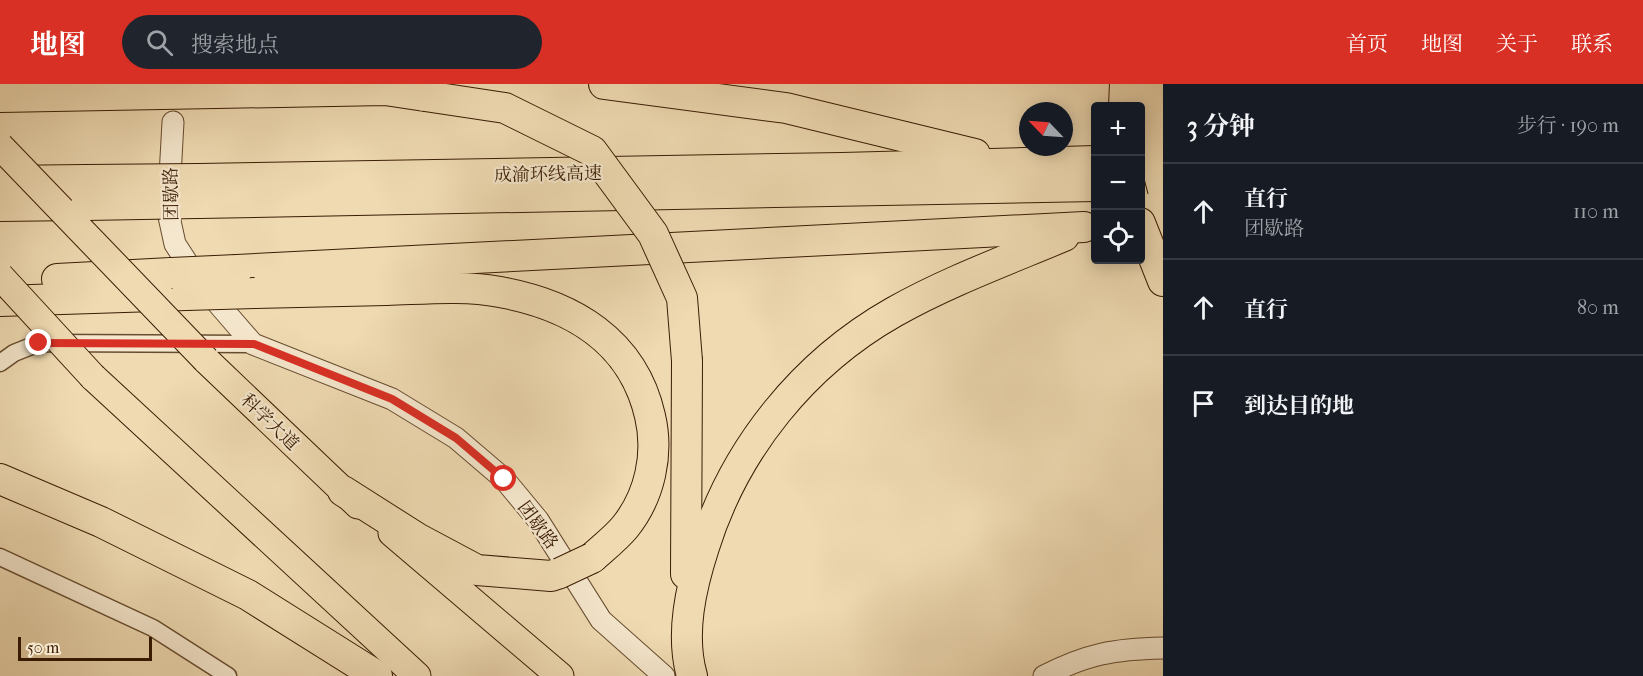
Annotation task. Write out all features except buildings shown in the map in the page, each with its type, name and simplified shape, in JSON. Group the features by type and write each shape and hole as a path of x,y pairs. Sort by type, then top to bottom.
{"highway":[{"path":"604,84 786,108 1012,164"},
{"path":"1125,84 1143,100 1163,190"},
{"path":"0,97 385,90 505,108 592,151 653,234 682,298 687,361 686,634 692,676"},
{"name":"科学大道","path":"0,146 206,360 343,491 560,676"},
{"path":"1145,160 1163,159"},
{"name":"成渝环线高速","path":"199,191 1091,161"},
{"name":"成渝环线高速","path":"0,181 85,193"},
{"path":"1145,185 1163,184"},
{"name":"成渝环线高速","path":"0,206 85,193 1091,186"},
{"path":"1145,206 1163,201"},
{"path":"686,634 695,576 711,526 736,471 764,427 801,382 845,345 892,313 935,291 1090,226"},
{"path":"0,300 179,284 237,270 1090,226"},
{"path":"1145,235 1163,281"},
{"path":"0,276 93,377 417,676"},
{"path":"0,281 179,284 255,293 454,289 499,292 549,304 593,326 623,355 645,393 655,438 650,483 626,526 592,558 551,576 477,570 417,538 343,491"},
{"path":"0,479 101,522 248,595 377,676"}],"street":[{"name":"团歇路","path":"173,122 168,212 175,244 201,284 254,344 392,399 456,438 504,479 538,520 601,620 663,676"},
{"path":"0,363 15,352 39,343 254,344"},
{"path":"0,556 153,628 228,676"},
{"path":"1044,676 1073,661 1118,649 1163,648"}],"route":[{"path":"39,343 254,344 392,399 456,438 504,479"}]}
